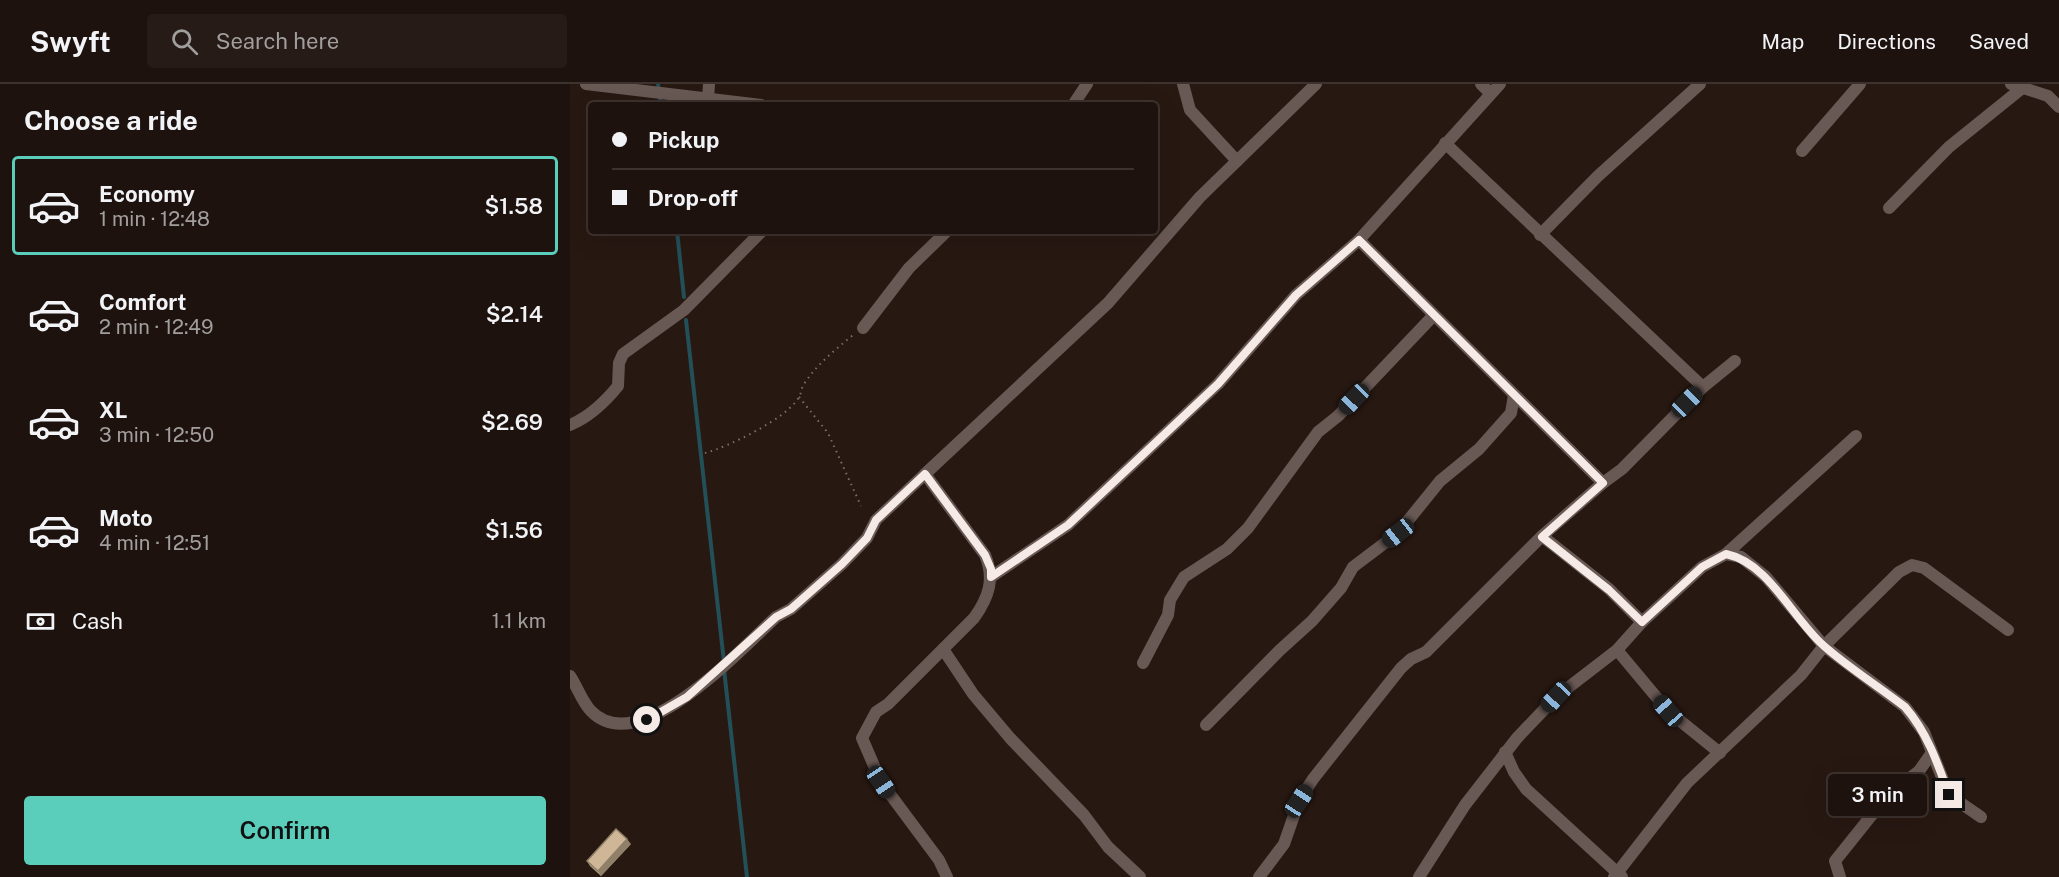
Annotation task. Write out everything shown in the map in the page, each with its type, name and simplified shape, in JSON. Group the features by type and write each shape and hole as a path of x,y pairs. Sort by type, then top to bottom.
{"street":[{"path":"586,84 734,102"},
{"path":"708,99 709,84"},
{"path":"1075,102 1087,84"},
{"path":"1183,84 1190,110 1237,161"},
{"path":"570,675 592,712 609,720 631,724 647,720 687,697 842,564 867,538 876,520 1108,303 1200,197 1316,84"},
{"path":"1481,84 1490,93"},
{"path":"991,577 1068,525 1218,384 1296,295 1359,240 1445,142 1500,84"},
{"path":"1540,235 1598,176 1700,84"},
{"path":"1802,151 1860,84"},
{"path":"1889,208 1949,147 2016,87 2048,96 2059,107"},
{"path":"1445,142 1540,235 1703,387"},
{"path":"570,425 599,406 618,386 619,363 623,354 684,310 759,234"},
{"path":"865,326 909,268 944,234"},
{"path":"1359,240 1603,483"},
{"path":"1143,663 1168,615 1170,600 1184,577 1227,549 1248,528 1318,432 1338,416 1434,315"},
{"path":"1258,877 1284,844 1299,801 1313,778 1381,691 1411,659 1426,652 1542,537 1622,469 1703,387 1735,361"},
{"path":"1206,725 1312,621 1341,588 1353,567 1398,533 1440,481 1485,442 1511,413 1514,395"},
{"path":"1419,877 1465,805 1505,752 1556,697 1617,650 1642,622 1702,567 1726,554 1856,436"},
{"path":"925,474 985,555 991,569 991,577 984,603 943,650 888,704 876,712 862,738 881,782 948,876"},
{"path":"1542,537 1609,590 1642,622"},
{"path":"1726,554 1741,557 1766,577 1824,646 1905,707 1924,732 1949,795 1981,817"},
{"path":"1505,752 1514,772 1526,789 1618,876 1687,783 1801,675 1824,646 1899,572 1912,565 1924,568 2008,630"},
{"path":"943,650 1010,738 1084,815 1108,847 1140,877"},
{"path":"1617,650 1668,711 1720,753"},
{"path":"1840,877 1835,861 1887,796 1919,771 1931,754"}],"path":[{"path":"705,453 741,440 773,420 799,397 802,386 820,363 865,326"},
{"path":"799,397 828,433 861,506"}],"building":[{"path":"616,829 627,839 598,871 587,861"}],"waterway":[{"path":"658,84 661,102"},
{"path":"677,234 684,297"},
{"path":"686,320 724,662"},
{"path":"724,669 747,877"}],"route":[{"path":"647,720 687,697 776,617 791,609 822,579 842,564 867,538 876,520 925,474 985,555 991,569 991,577 1068,525 1218,384 1296,295 1359,240 1603,483 1542,537 1609,590 1642,622 1661,602 1702,567 1726,554 1741,557 1766,577 1779,596 1824,646 1905,707 1916,719 1924,732 1949,795"}]}
